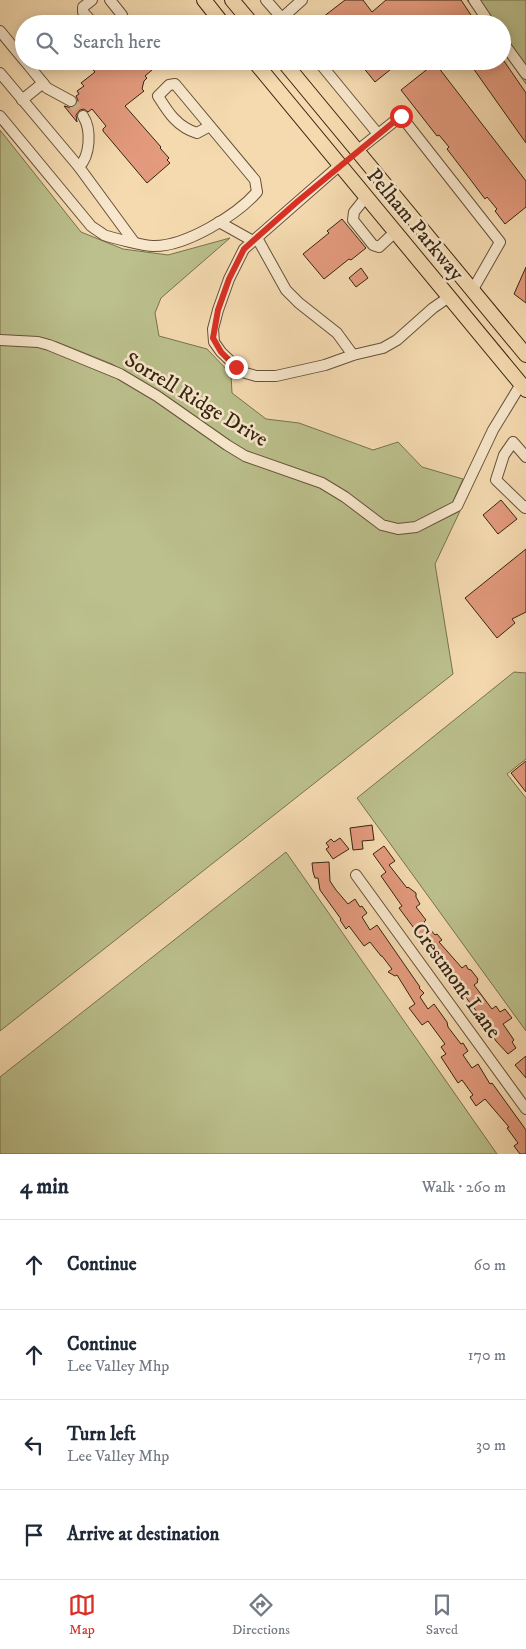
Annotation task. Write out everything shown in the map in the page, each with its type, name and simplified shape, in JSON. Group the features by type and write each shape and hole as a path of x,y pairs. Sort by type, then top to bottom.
{"main road":[{"path":"204,0 216,15"},
{"path":"224,15 234,1 245,15"},
{"name":"Pelham Parkway","path":"261,70 449,297 524,384"},
{"name":"Pelham Parkway","path":"290,70 526,355"},
{"path":"340,165 357,151"},
{"path":"449,297 472,291"}],"street":[{"path":"86,15 83,12 83,7 92,0"},
{"path":"110,0 122,15"},
{"path":"266,0 279,15"},
{"path":"289,15 302,0"},
{"path":"474,0 484,15"},
{"path":"0,31 15,50"},
{"path":"511,53 526,74"},
{"path":"32,70 52,91 70,101"},
{"path":"325,70 378,134"},
{"path":"0,73 79,167 134,242"},
{"path":"22,100 43,83"},
{"path":"0,116 91,226 105,235 153,246 169,244 188,238 219,222 247,203 257,192 255,180 210,126 175,84 169,86 158,96 173,119 186,130 196,133 210,126"},
{"path":"79,167 87,156 88,126 83,116"},
{"path":"357,151 401,116 500,242 472,291"},
{"path":"340,165 244,249 218,310 213,338 221,352 242,372 265,377 334,363 353,355 383,348 397,340 449,297"},
{"path":"366,197 354,212 353,220 373,246 378,247 395,232"},
{"path":"219,222 255,240 286,290 299,303 337,333 353,355"},
{"name":"Sorrell Ridge Drive","path":"0,340 38,342 49,345 120,374 149,391 246,456 322,483 345,497 382,525 398,529 416,527 458,506 494,430 524,384"},
{"path":"526,457 512,442 504,455 496,480 524,508 526,506"},
{"name":"Crestmont Lane","path":"356,876 526,1109"}],"green space":[{"path":"467,0 526,0 526,84 511,63 511,15 478,15"},
{"path":"0,130 81,232 123,249 168,255 230,238 161,298 155,313 159,336 207,349 231,374 232,393 266,419 299,423 373,450 398,442 422,467 463,479 451,506 408,526 392,526 375,517 350,497 228,443 145,383 112,364 57,342 38,338 0,336"},
{"path":"0,344 53,349 109,372 139,389 223,448 327,489 371,523 390,532 404,533 422,530 460,511 435,564 453,674 0,1031"},
{"path":"514,672 526,673 526,759 507,774 526,798 526,1031 357,798"},
{"path":"286,852 497,1154 0,1154 0,1077"}],"building":[{"path":"345,0 363,0 372,12 386,0 461,0 471,15 326,15"},
{"path":"93,70 152,70 145,76 147,78 142,89 144,91 125,106 169,158 167,160 170,163 147,183 103,131 106,126 92,109 88,112 84,109 80,110 76,115 77,122 64,106 72,108 77,105 78,100 76,96 79,94 77,91 84,86 81,83 95,72"},
{"path":"365,70 390,70 375,82"},
{"path":"426,70 440,70 526,181 526,207 505,224 495,211 497,209 487,197 485,199 447,149 449,147 439,135 437,136 401,90"},
{"path":"474,70 510,70 526,93 526,143"},
{"path":"342,219 366,248 324,279 303,254 329,233 327,231"},
{"path":"526,267 526,303 514,294"},
{"path":"361,268 368,278 356,287 349,278"},
{"path":"501,500 517,519 498,534 483,515"},
{"path":"526,549 526,612 512,619 515,623 497,638 465,598"},
{"path":"526,761 526,792 511,773"},
{"path":"372,825 374,840 362,841 363,849 353,850 350,828"},
{"path":"340,838 349,849 333,859 326,849 329,847 326,843 331,839 334,842"},
{"path":"384,846 395,861 389,865 407,888 416,893 420,904 416,907 426,920 424,922 442,940 439,942 462,968 466,965 471,970 478,979 478,982 474,985 492,1009 496,1006 500,1012 505,1009 512,1018 503,1024 514,1040 512,1042 516,1048 508,1054 496,1041 486,1024 457,986 459,985 450,973 448,974 399,908 402,906 381,876 386,872 373,854"},
{"path":"329,862 330,881 336,890 348,904 355,899 360,907 362,906 367,913 362,917 370,930 377,925 424,993 420,997 428,1009 434,1004 447,1022 448,1027 468,1051 463,1055 472,1068 478,1064 490,1084 492,1083 526,1130 526,1154 520,1154 514,1146 518,1143 507,1128 509,1127 485,1099 476,1106 470,1097 473,1095 462,1080 458,1083 441,1057 446,1054 441,1047 445,1044 428,1021 422,1025 409,1008 415,1004 397,975 395,976 388,972 392,969 382,956 370,942 364,946 349,926 346,929 320,890 318,878 315,878 313,872 312,863"},
{"path":"526,1056 526,1078 515,1065"}],"tunnel":[{"path":"71,101 83,116"}],"route":[{"path":"236,367 221,352 213,338 218,310 229,279 244,249 357,151 401,116"}]}
